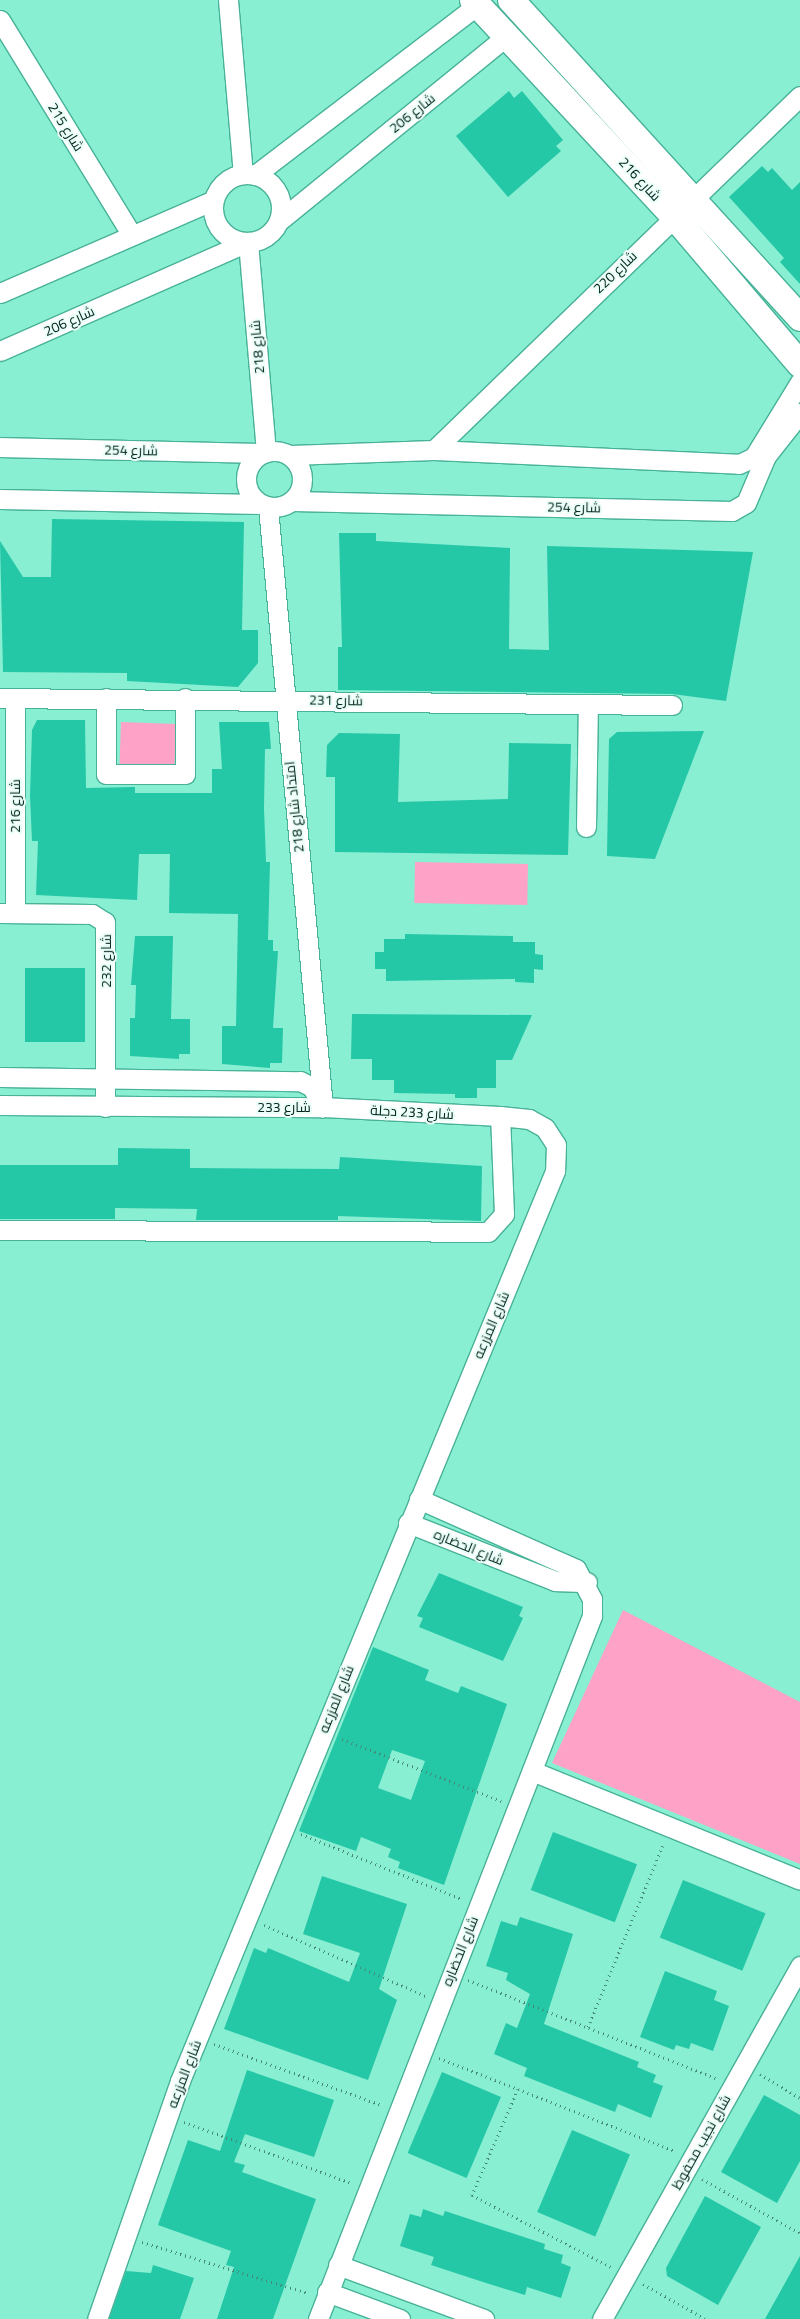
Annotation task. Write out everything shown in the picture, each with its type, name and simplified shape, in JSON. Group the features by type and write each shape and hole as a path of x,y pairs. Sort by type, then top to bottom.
{"main road":[{"name":"شارع 216","path":"475,2 507,36 800,318"},
{"name":"شارع 216","path":"526,5 682,206 800,364"},
{"name":"شارع 206","path":"507,36 526,5"}],"street":[{"path":"228,0 249,175"},
{"path":"0,293 214,200 224,183 249,175 475,2"},
{"name":"شارع 215","path":"0,20 132,234"},
{"name":"شارع 206","path":"279,222 507,36"},
{"name":"شارع 220","path":"434,450 682,206 800,96"},
{"path":"214,200 217,224 224,234 248,242 266,236 279,222 277,192 249,175"},
{"name":"شارع 206","path":"0,351 248,242"},
{"name":"شارع 218","path":"248,242 264,453"},
{"path":"264,505 250,493 246,478 251,463 264,453 290,456 434,450 744,463 754,457 800,382"},
{"name":"شارع 254","path":"293,501 732,511 746,503 766,456 800,413"},
{"name":"شارع 254","path":"0,447 264,453"},
{"path":"0,499 264,505 293,501 303,477 290,456"},
{"name":"امتداد شارع 218","path":"264,505 323,1108"},
{"name":"شارع 231","path":"8,698 283,699 672,705"},
{"name":"شارع 216","path":"8,698 8,913"},
{"path":"106,698 106,774 185,774 185,698"},
{"path":"586,827 588,704"},
{"name":"شارع 232","path":"8,913 92,914 105,922 105,1107"},
{"name":"شارع 233","path":"0,1077 300,1082 312,1087 323,1108 0,1106"},
{"name":"شارع 233 دجلة","path":"323,1108 500,1116"},
{"path":"0,1230 488,1232 504,1214 500,1116"},
{"name":"شارع المزرعه","path":"97,2319 167,2116 198,2038 408,1523 555,1171 556,1145 545,1128 529,1119 500,1116"},
{"name":"شارع الحضاره","path":"318,2319 396,2111 518,1807 592,1616 587,1582 566,1563 419,1499"},
{"name":"شارع الحضاره","path":"408,1523 555,1582 587,1582"},
{"path":"532,1771 800,1880"},
{"name":"شارع نجيب محفوظ","path":"602,2319 800,1966"},
{"path":"338,2265 484,2319"},
{"path":"326,2295 400,2319"}],"path":[{"path":"323,1731 518,1807"},
{"path":"284,1827 479,1905"},
{"path":"588,2028 670,1827"},
{"path":"247,1918 440,2002"},
{"path":"451,1974 733,2085"},
{"path":"198,2038 396,2111"},
{"path":"420,2051 518,2089 689,2164 800,2233"},
{"path":"744,2065 800,2098"},
{"path":"518,2089 472,2195 626,2274 706,2319"},
{"path":"167,2116 367,2189"},
{"path":"126,2237 326,2295"}],"shaded area":[{"path":"121,722 176,724 174,771 119,769"},
{"path":"415,862 528,864 527,905 414,903"},
{"path":"623,1610 800,1702 800,1864 552,1763"}],"building":[{"path":"509,91 514,98 522,91 563,140 556,146 561,151 508,197 456,136"},
{"path":"762,166 768,172 772,168 792,190 800,182 800,284 780,262 784,258 729,197"},
{"path":"52,519 244,522 242,630 258,630 258,663 238,687 127,681 127,673 3,672 0,541 23,577 51,577"},
{"path":"339,533 376,533 376,541 510,548 509,649 549,650 547,546 753,552 726,701 672,694 338,690 338,647 342,647"},
{"path":"37,720 85,720 86,788 135,787 135,793 212,793 212,769 222,769 219,722 269,722 271,749 265,749 264,808 266,862 270,862 268,940 273,940 273,951 278,951 273,1028 283,1028 282,1063 270,1063 270,1068 222,1064 222,1026 236,1026 238,914 169,913 170,854 139,854 137,900 36,895 38,841 32,841 30,796 32,730"},
{"path":"704,731 655,859 607,856 609,739 617,732"},
{"path":"339,733 400,734 398,802 508,799 509,743 571,744 568,855 335,852 335,777 326,777 327,745"},
{"path":"405,934 513,936 513,942 535,942 535,954 543,955 543,970 534,969 534,983 515,982 515,979 386,981 386,969 375,969 375,952 384,952 384,939 405,939"},
{"path":"135,936 173,936 171,1019 190,1019 190,1054 179,1054 179,1059 130,1056 130,1018 135,1018 136,985 131,985"},
{"path":"25,968 85,968 85,1042 25,1042"},
{"path":"352,1014 532,1015 512,1060 496,1060 496,1088 477,1088 477,1098 455,1098 455,1094 394,1093 394,1080 372,1080 372,1059 351,1059"},
{"path":"118,1148 190,1149 190,1168 339,1169 340,1157 482,1166 481,1221 338,1216 338,1220 196,1220 197,1209 115,1208 115,1219 0,1219 0,1165 118,1165"},
{"path":"439,1573 523,1607 519,1616 523,1618 503,1661 419,1627 423,1618 417,1616"},
{"path":"373,1647 429,1670 425,1680 458,1693 461,1686 507,1704 444,1885 398,1868 400,1862 388,1857 391,1849 361,1837 356,1851 299,1831","holes":["392,1750 425,1761 411,1800 378,1788"]},
{"path":"553,1832 637,1864 615,1922 531,1890"},
{"path":"322,1876 407,1904 379,1989 397,2000 368,2080 224,2029 254,1948 266,1953 268,1948 349,1982 360,1953 303,1934"},
{"path":"683,1880 766,1913 742,1971 660,1937"},
{"path":"520,1917 573,1934 544,2024 639,2062 637,2067 656,2075 653,2082 663,2086 651,2118 618,2104 615,2112 524,2076 527,2068 494,2054 506,2023 517,2028 530,1994 506,1980 508,1973 486,1966 501,1921 517,1926"},
{"path":"665,1971 717,1991 714,2000 729,2006 713,2051 691,2043 689,2049 676,2045 674,2050 640,2037"},
{"path":"247,2070 334,2100 314,2157 245,2134 234,2162 245,2165 242,2172 316,2199 273,2319 217,2319 234,2267 226,2265 231,2251 158,2225 188,2140 220,2151"},
{"path":"442,2072 501,2097 467,2178 408,2153"},
{"path":"764,2095 800,2115 800,2161 777,2203 721,2172"},
{"path":"572,2130 630,2155 595,2237 537,2212"},
{"path":"705,2196 761,2227 718,2305 667,2276 666,2268"},
{"path":"423,2209 443,2216 445,2211 545,2244 544,2249 563,2255 561,2263 571,2267 561,2298 527,2287 525,2295 486,2283 431,2265 434,2257 400,2246 410,2214 421,2217"},
{"path":"800,2256 800,2319 765,2319"},
{"path":"153,2265 194,2278 180,2319 109,2319 126,2271 151,2273"}]}
